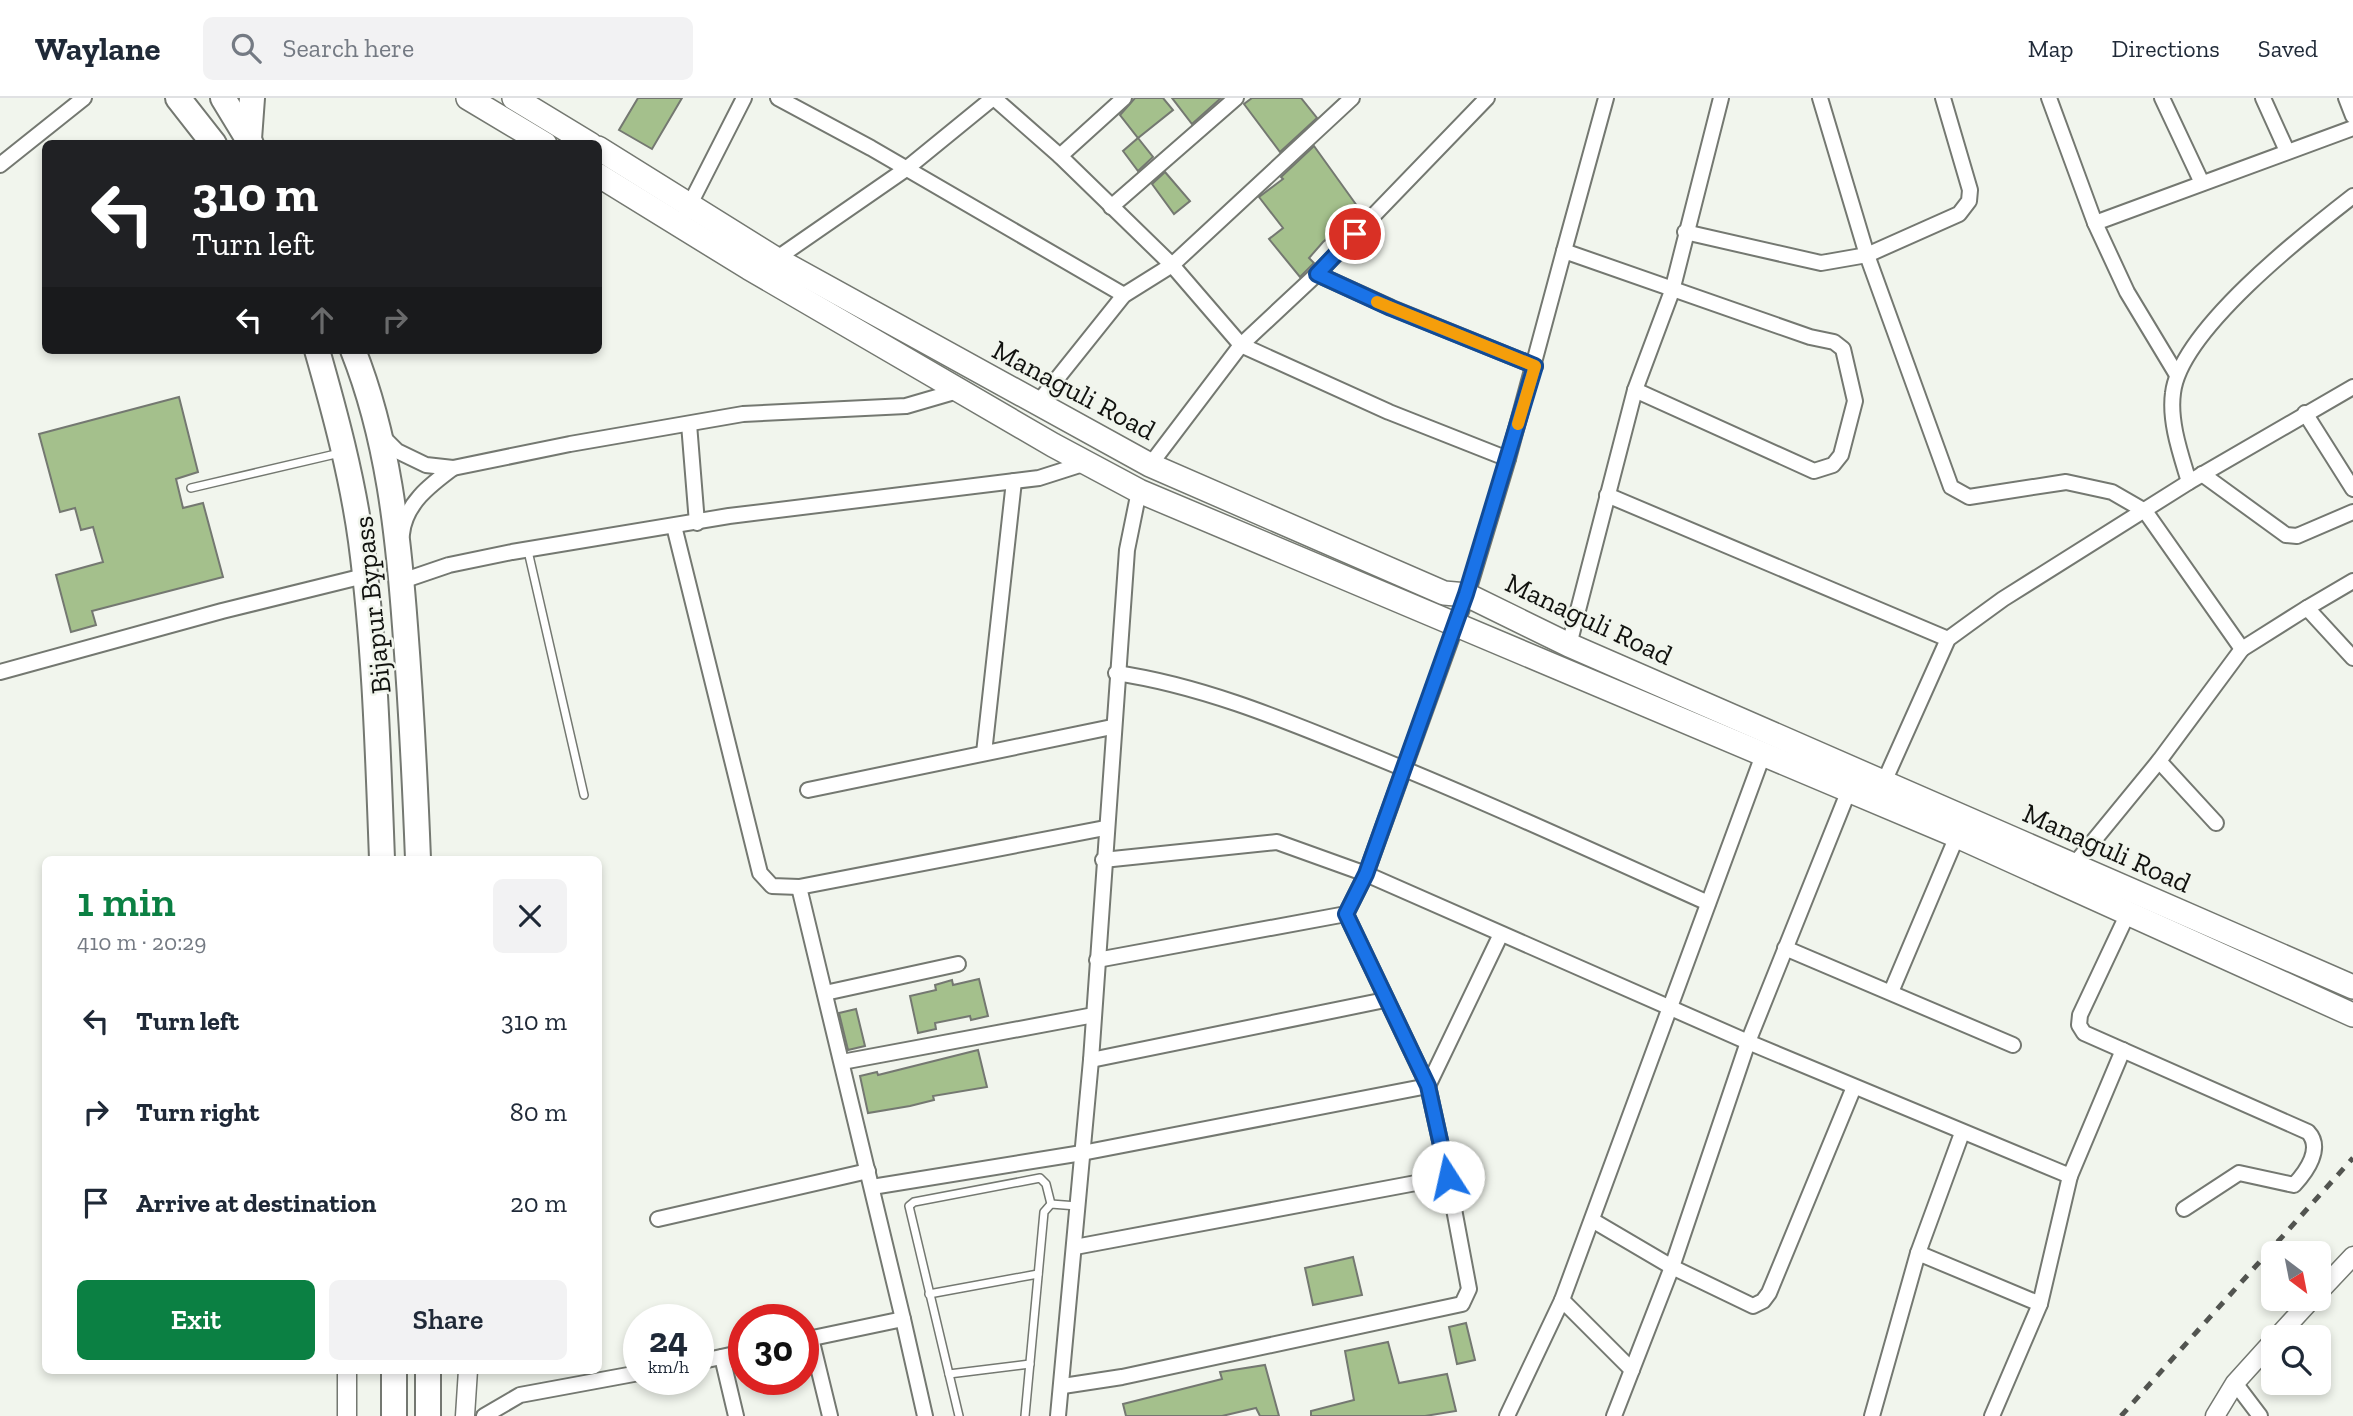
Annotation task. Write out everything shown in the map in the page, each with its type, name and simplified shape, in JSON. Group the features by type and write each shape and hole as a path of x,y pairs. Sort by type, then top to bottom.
{"highway":[{"path":"179,98 211,140"},
{"path":"223,98 249,140"},
{"path":"250,140 252,98"},
{"name":"Bijapur Bypass","path":"318,354 344,452 361,543 373,668 382,856"},
{"name":"Bijapur Bypass","path":"354,354 381,435 399,551 413,722 418,856"},
{"path":"394,1374 394,1416"},
{"path":"428,1374 428,1416"}],"main road":[{"path":"468,98 538,140"},
{"path":"514,98 583,140"},
{"name":"Managuli Road","path":"602,151 685,214 749,268 1139,491 1956,836 2129,911 2353,1014"},
{"name":"Managuli Road","path":"602,177 776,259 1036,405 1150,465 1444,593 1466,594 1569,645 2353,987"}],"street":[{"path":"0,165 84,98"},
{"path":"685,214 744,98"},
{"path":"778,98 1124,295"},
{"path":"776,259 906,169 993,98 1060,156 1172,265 1241,345 1389,412 1508,459"},
{"path":"1060,156 1124,98"},
{"path":"1111,207 1236,98"},
{"path":"1036,405 1124,295 1172,265 1352,98"},
{"path":"1150,465 1241,345 1317,274 1487,98"},
{"path":"1346,914 1366,874 1466,594 1535,366 1606,98"},
{"path":"1569,645 1635,390 1672,290 1721,98"},
{"path":"1820,98 1867,255 1951,487 1969,497 2066,482 2112,492 2145,511 2242,649"},
{"path":"1685,232 1821,263 1867,255 1959,214 1969,201 1970,190 1943,98"},
{"path":"2049,98 2095,223 2127,292 2178,375"},
{"path":"2162,98 2202,183"},
{"path":"2263,98 2287,151"},
{"path":"2346,98 2353,116"},
{"path":"2095,223 2353,128"},
{"path":"2189,482 2177,439 2172,400 2178,375 2188,353 2253,279 2353,196"},
{"path":"1564,251 1840,345 1845,353 1855,401 1841,454 1833,465 1814,471 1635,390"},
{"path":"1317,274 1391,308 1535,366"},
{"path":"1884,782 1948,639 2003,599 2189,482 2353,387"},
{"path":"381,435 397,451 426,465 453,468 743,414 906,406 962,390"},
{"path":"2305,413 2353,489"},
{"path":"689,424 697,523"},
{"path":"402,581 449,565 528,551 674,526 1039,478 1086,463"},
{"path":"399,551 403,525 422,491 453,468"},
{"path":"2202,474 2286,535 2297,536 2353,512"},
{"path":"984,753 1014,481"},
{"path":"1059,1416 1091,1060 1126,550 1139,491"},
{"path":"1606,495 1948,639"},
{"path":"674,526 760,873 772,886 799,887 1105,828"},
{"path":"0,672 222,611 364,576"},
{"path":"2073,866 2159,761 2242,649 2353,581"},
{"path":"2307,608 2353,657"},
{"path":"1116,673 1155,679 1278,717 1403,768 1708,903"},
{"path":"808,790 1112,727"},
{"path":"1507,1416 1562,1300 1763,755"},
{"path":"2159,761 2216,823"},
{"path":"1614,1416 1672,1267 1748,1042 1849,790"},
{"path":"1891,992 1956,836"},
{"path":"1103,860 1277,842 1366,874 1748,1042 2070,1176"},
{"path":"799,887 926,1416"},
{"path":"2129,911 2080,1015 2079,1025 2084,1033 2308,1132 2316,1140 2316,1148 2294,1185 2239,1173 2184,1209"},
{"path":"1097,960 1346,914"},
{"path":"1063,1386 1149,1371 1462,1304 1469,1289 1428,1086 1346,914"},
{"path":"1428,1086 1501,934"},
{"path":"1785,948 2013,1045"},
{"path":"825,993 958,964"},
{"path":"1091,1060 1385,1000"},
{"path":"842,1062 1094,1015"},
{"path":"1992,1416 2040,1304 2070,1176 2123,1050"},
{"path":"872,1187 1082,1153 1428,1086"},
{"path":"1591,1220 1672,1267 1753,1306 1763,1301 1854,1087"},
{"path":"1872,1416 1918,1253 1962,1133"},
{"path":"659,1219 867,1171"},
{"path":"1075,1247 1448,1177"},
{"path":"1918,1253 2040,1304"},
{"path":"2331,1279 2353,1256"},
{"path":"1562,1300 1632,1370"},
{"path":"2288,1325 2301,1311"},
{"path":"819,1336 903,1319"},
{"path":"2215,1416 2235,1383 2261,1354"},
{"path":"714,1359 728,1356"},
{"path":"722,1357 736,1416"},
{"path":"347,1374 347,1416"},
{"path":"465,1416 468,1374"},
{"path":"484,1416 520,1395 623,1376"},
{"path":"819,1379 830,1416"},
{"path":"2235,1383 2264,1414"}],"lane":[{"path":"191,488 344,452"},
{"path":"528,551 583,794"},
{"path":"959,1416 908,1213 910,1203 1040,1178 1046,1184 1051,1204"},
{"path":"1051,1204 1078,1206"},
{"path":"1025,1416 1044,1212 1051,1204"},
{"path":"929,1294 1038,1274"},
{"path":"949,1374 1030,1364"}],"building":[{"path":"638,98 682,98 652,149 619,130"},
{"path":"1135,98 1163,98 1173,110 1138,138 1120,115"},
{"path":"1172,98 1221,98 1192,124"},
{"path":"1252,98 1301,98 1317,118 1280,152 1244,104"},
{"path":"1138,138 1153,157 1138,171 1123,151"},
{"path":"1314,146 1360,210 1323,242 1309,258 1314,263 1300,277 1269,239 1283,228 1259,197 1283,179 1281,177"},
{"path":"1165,172 1190,201 1174,214 1152,184"},
{"path":"179,397 198,472 176,479 183,508 203,503 223,577 92,611 96,625 71,632 56,575 103,562 93,527 81,530 75,508 60,512 39,434"},
{"path":"979,979 988,1016 971,1020 970,1016 935,1023 936,1029 918,1033 910,996 936,990 935,985 952,980 953,985"},
{"path":"856,1009 865,1046 848,1050 839,1013"},
{"path":"978,1050 987,1087 933,1096 934,1100 868,1113 860,1076 877,1072 878,1075"},
{"path":"1353,1257 1362,1295 1313,1305 1305,1268"},
{"path":"1466,1323 1475,1360 1457,1364 1449,1327"},
{"path":"1388,1342 1399,1383 1447,1374 1456,1411 1425,1416 1311,1416 1311,1411 1354,1400 1345,1351"},
{"path":"1265,1365 1279,1416 1260,1416 1256,1408 1222,1416 1126,1416 1123,1404 1222,1379 1220,1372"}],"railway":[{"path":"2121,1416 2353,1158"}],"slow traffic":[{"path":"1377,302 1535,366 1518,424"}],"route":[{"path":"1355,234 1317,274 1391,308 1535,366 1466,594 1366,874 1346,914 1428,1086 1448,1177"}]}
